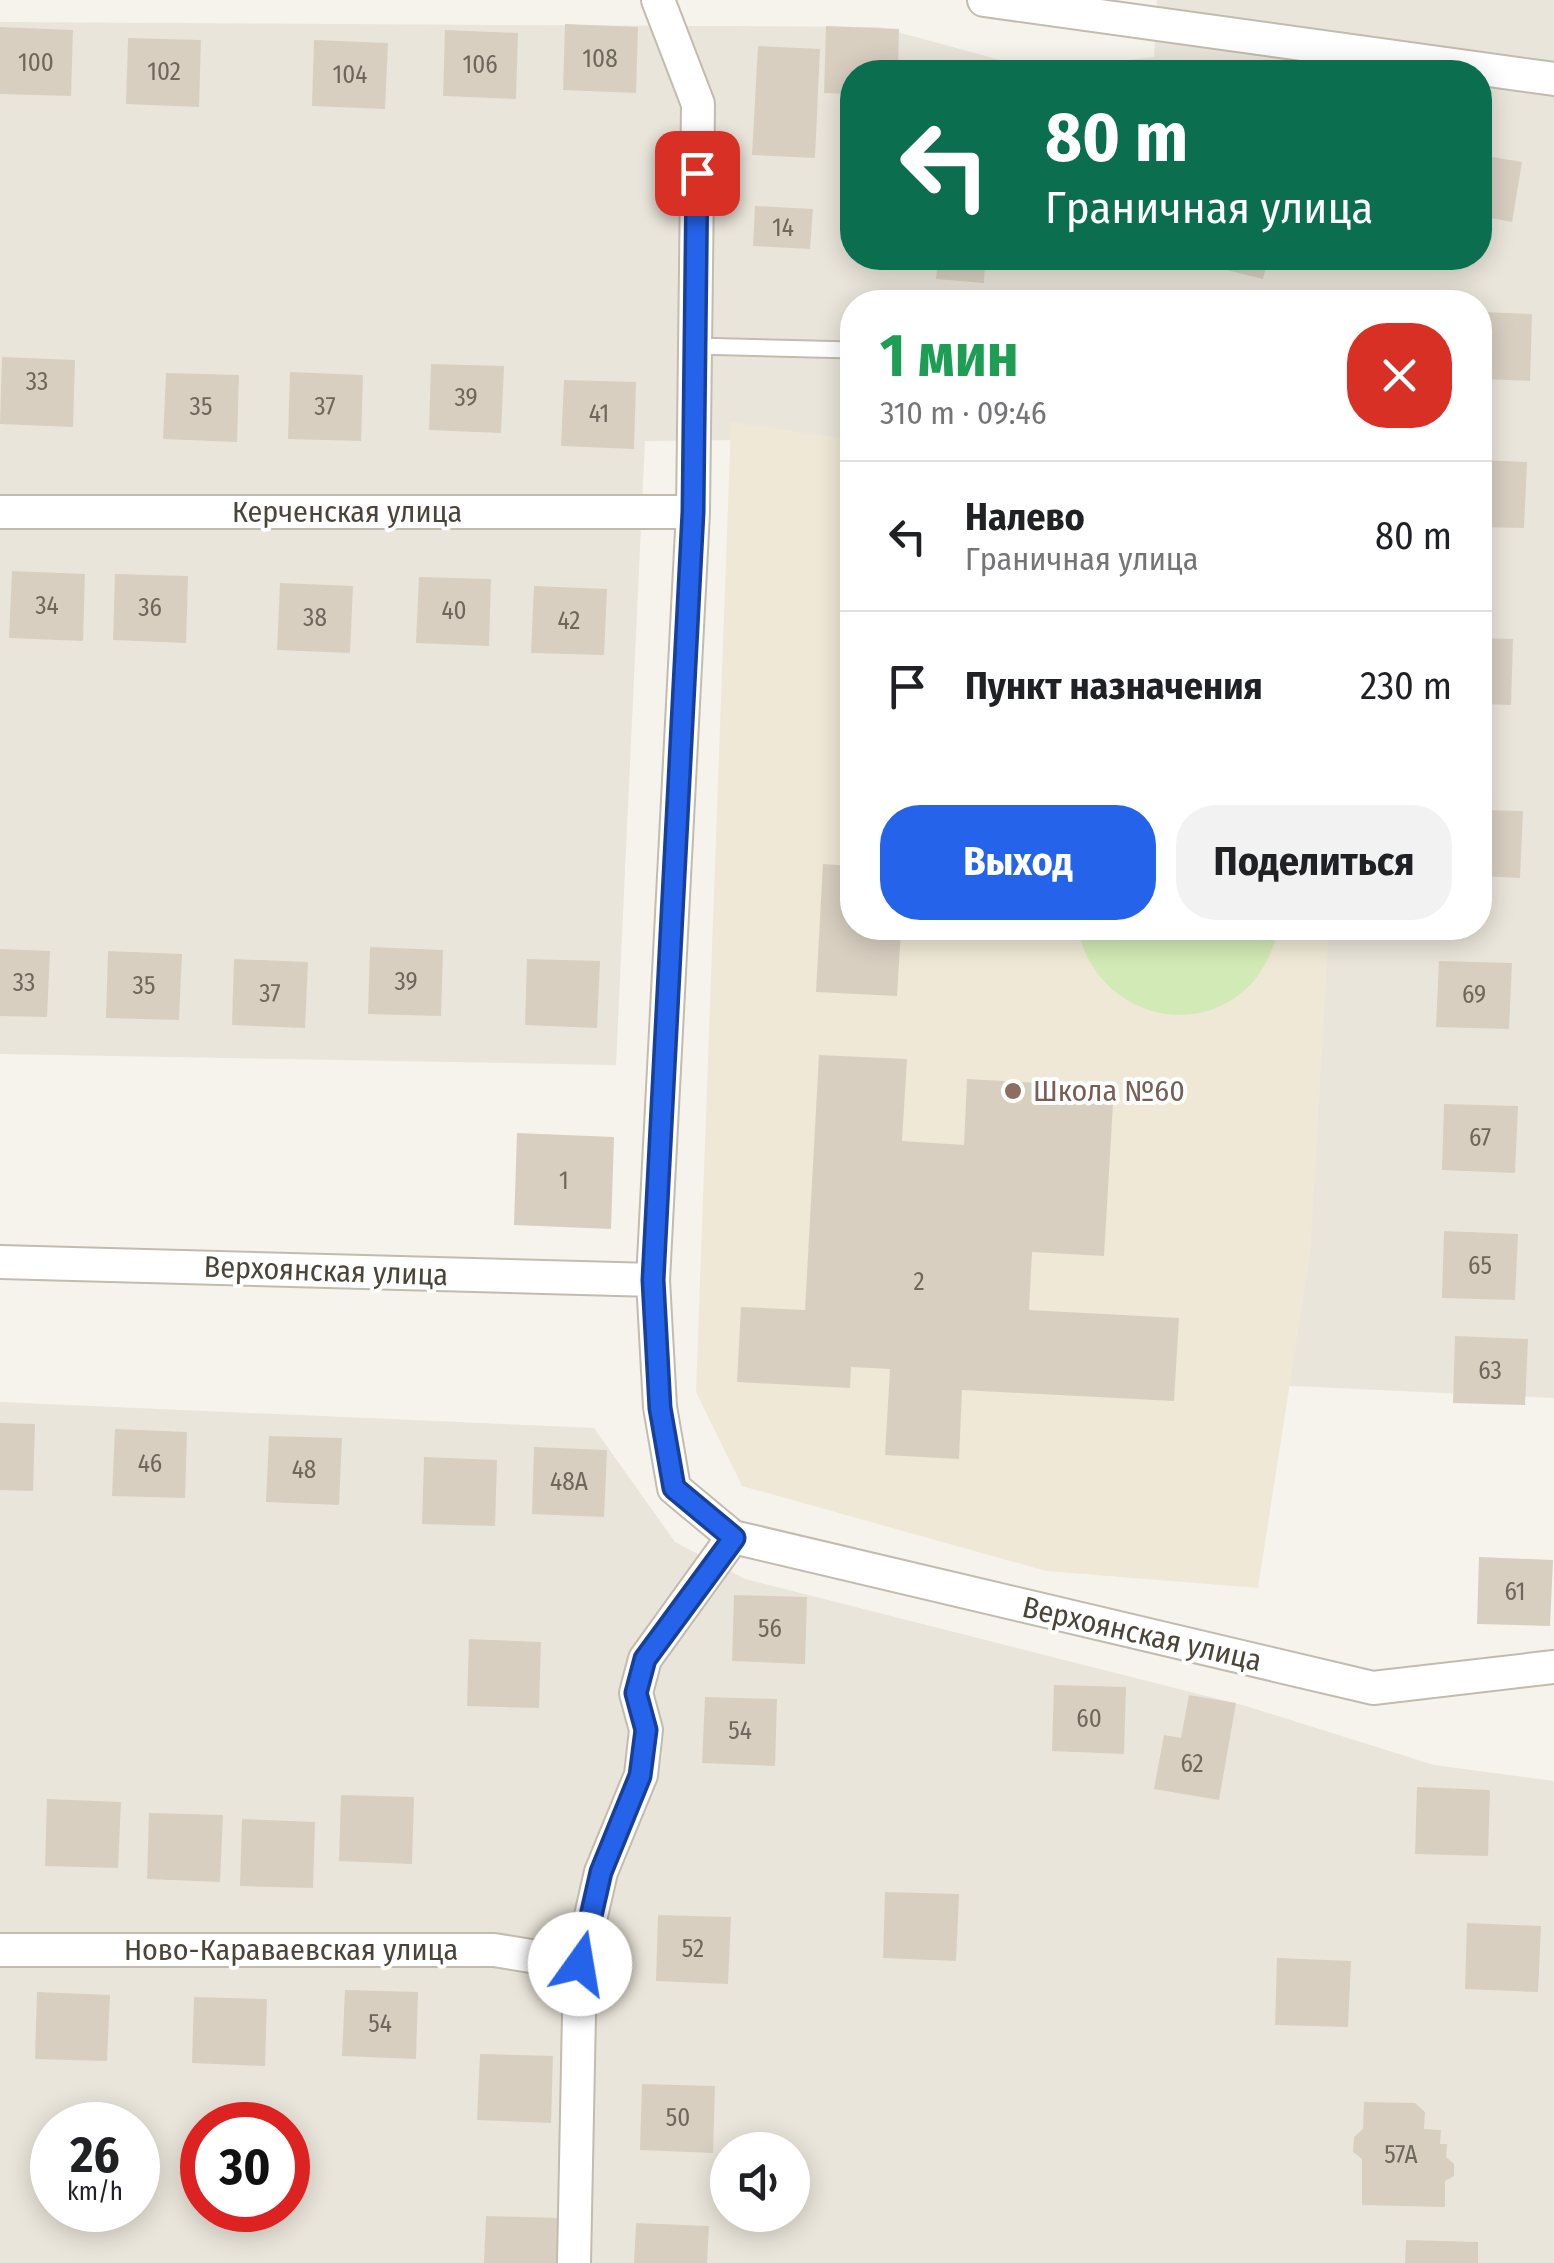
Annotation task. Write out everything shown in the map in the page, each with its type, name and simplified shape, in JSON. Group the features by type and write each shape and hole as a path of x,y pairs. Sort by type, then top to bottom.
{"street":[{"path":"574,2263 580,1964 601,1872 640,1776 646,1730 636,1693 645,1659 734,1538 674,1488 660,1408 653,1280 693,512 698,104 658,0"},
{"path":"984,0 1102,8 1433,60"},
{"path":"1492,69 1554,79"},
{"name":"Керченская улица","path":"0,512 693,512"},
{"name":"Верхоянская улица","path":"0,1262 653,1280"},
{"name":"Верхоянская улица","path":"734,1538 1372,1688 1554,1667"},
{"name":"Ново-Караваевская улица","path":"0,1950 494,1950 580,1964"}],"lane":[{"path":"695,346 840,350"}],"shaded area":[{"path":"1157,0 1554,0 1554,1398 1271,1385 1291,940 1492,940 1492,290 840,290 840,439 645,441 616,1065 0,1054 0,22 879,27 1000,60 840,60 840,270 1492,270 1492,60 1127,60 1154,57"},
{"name":"Школа №60","path":"731,422 840,438 840,940 1328,940 1310,1254 1258,1588 1046,1571 742,1486 696,1392"},
{"path":"0,1402 594,1428 675,1542 745,1579 1246,1706 1434,1765 1554,1781 1554,2263 0,2263"}],"green space":[{"path":"1082,940 1276,940 1252,983 1228,1002 1202,1012 1175,1015 1149,1010 1124,998 1103,980 1087,957"}],"building":[{"path":"565,24 638,27 636,93 563,90"},
{"path":"826,26 899,29 898,60 840,60 840,94 824,93"},
{"path":"0,27 73,30 71,96 0,94"},
{"path":"445,30 518,33 516,99 443,96"},
{"path":"128,38 201,40 199,107 126,104"},
{"path":"314,40 388,43 385,109 312,106"},
{"path":"758,46 820,49 815,158 752,155"},
{"path":"1492,157 1522,162 1512,222 1492,218"},
{"path":"755,206 813,209 810,249 753,246"},
{"path":"937,270 985,270 984,283 936,279"},
{"path":"1226,270 1265,270 1263,279"},
{"path":"1492,312 1532,314 1530,381 1492,379"},
{"path":"2,357 75,360 73,427 0,424"},
{"path":"431,364 504,366 501,433 429,430"},
{"path":"290,372 363,375 361,441 288,439"},
{"path":"166,373 239,375 237,442 163,439"},
{"path":"564,380 636,382 634,449 561,446"},
{"path":"1492,461 1527,462 1524,528 1492,527"},
{"path":"12,571 85,574 83,641 9,638"},
{"path":"115,574 188,576 186,643 113,640"},
{"path":"419,577 491,579 489,646 416,643"},
{"path":"280,583 353,586 350,653 277,650"},
{"path":"534,586 607,589 604,655 531,653"},
{"path":"1492,638 1513,639 1511,705 1492,704"},
{"path":"1492,810 1523,811 1520,878 1492,877"},
{"path":"823,864 840,865 840,940 900,940 897,996 816,992"},
{"path":"370,947 443,950 441,1016 368,1014"},
{"path":"0,949 50,951 47,1017 0,1016"},
{"path":"108,951 182,954 179,1020 106,1018"},
{"path":"234,959 308,962 305,1028 232,1025"},
{"path":"527,959 600,961 597,1028 525,1025"},
{"path":"1439,961 1512,963 1509,1029 1436,1027"},
{"path":"819,1055 907,1059 902,1141 964,1145 967,1079 1114,1087 1104,1256 1032,1252 1029,1310 1179,1318 1174,1401 962,1390 959,1459 885,1455 890,1369 851,1367 850,1388 737,1382 741,1307 805,1310"},
{"path":"1444,1104 1518,1106 1515,1173 1442,1170"},
{"path":"517,1133 614,1137 611,1229 514,1225"},
{"path":"1444,1231 1518,1234 1515,1300 1442,1298"},
{"path":"1455,1336 1528,1339 1525,1405 1453,1403"},
{"path":"0,1423 35,1424 33,1491 0,1490"},
{"path":"115,1429 187,1432 185,1498 112,1496"},
{"path":"269,1436 342,1438 339,1505 266,1502"},
{"path":"534,1447 607,1450 604,1517 532,1514"},
{"path":"424,1457 497,1460 495,1526 422,1524"},
{"path":"1479,1557 1553,1560 1550,1626 1477,1624"},
{"path":"734,1595 807,1597 805,1664 732,1661"},
{"path":"469,1639 541,1642 539,1708 467,1706"},
{"path":"1054,1685 1126,1687 1124,1754 1052,1751"},
{"path":"1189,1695 1236,1703 1219,1800 1154,1789 1164,1735 1181,1738"},
{"path":"705,1697 777,1699 775,1766 702,1763"},
{"path":"1417,1787 1490,1790 1488,1856 1415,1854"},
{"path":"341,1795 414,1797 412,1864 339,1861"},
{"path":"47,1799 121,1802 118,1868 45,1866"},
{"path":"149,1813 223,1815 220,1882 147,1879"},
{"path":"242,1819 315,1822 313,1888 240,1886"},
{"path":"885,1892 959,1894 956,1961 883,1958"},
{"path":"658,1915 731,1917 728,1984 656,1981"},
{"path":"1467,1923 1541,1926 1538,1992 1465,1989"},
{"path":"1277,1958 1351,1961 1348,2027 1275,2025"},
{"path":"345,1990 418,1992 416,2059 342,2056"},
{"path":"37,1992 110,1995 107,2061 35,2059"},
{"path":"194,1997 267,1999 265,2066 192,2063"},
{"path":"480,2054 553,2056 551,2123 477,2120"},
{"path":"642,2084 715,2086 710,2153 640,2150"},
{"path":"1364,2102 1415,2103 1425,2112 1424,2129 1441,2130 1440,2144 1447,2144 1446,2157 1454,2164 1454,2176 1445,2181 1445,2207 1362,2205 1362,2159 1353,2152 1354,2137 1363,2129"},
{"path":"486,2216 559,2218 557,2263 484,2263"},
{"path":"636,2223 709,2226 707,2263 634,2263"},
{"path":"1406,2240 1478,2242 1478,2263 1405,2263"}],"place":[{"name":"Школа №60","path":"1013,1091"}],"route":[{"path":"580,1964 601,1872 640,1776 646,1730 636,1693 645,1659 734,1538 674,1488 660,1408 653,1280 693,512 697,173"}]}
